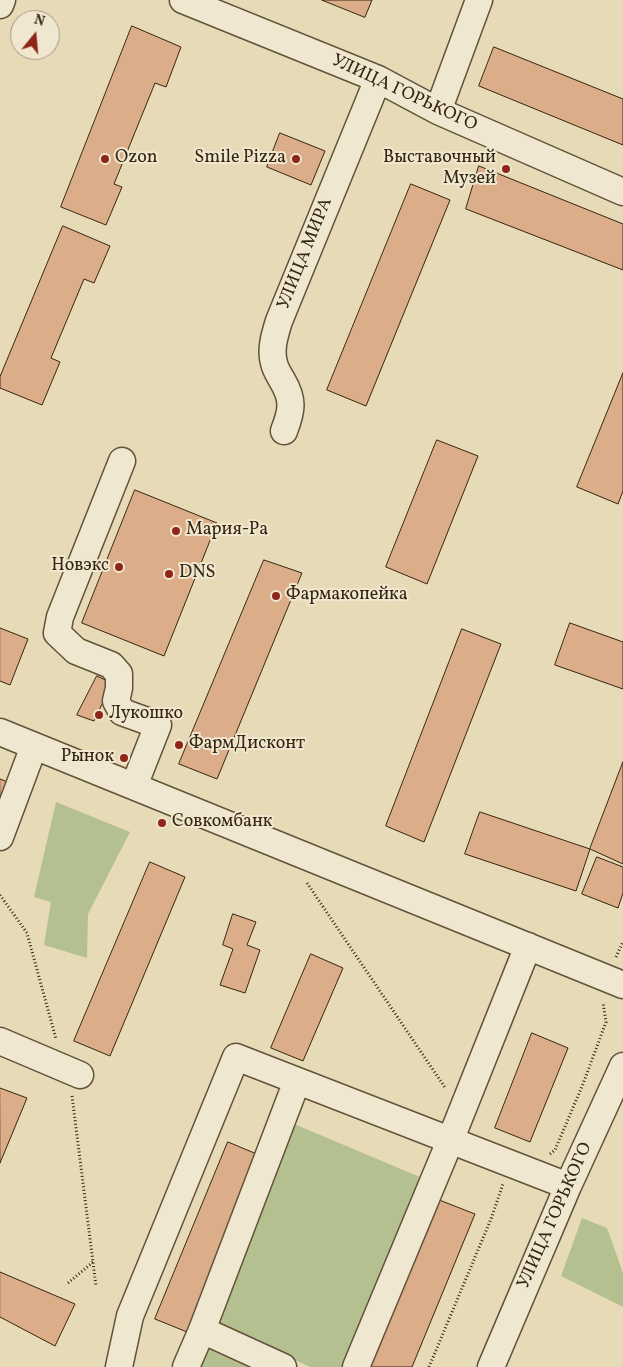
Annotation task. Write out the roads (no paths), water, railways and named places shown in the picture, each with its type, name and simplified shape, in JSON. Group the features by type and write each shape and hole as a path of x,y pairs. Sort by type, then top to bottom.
{"street":[{"path":"0,5 2,0"},
{"name":"УЛИЦА ГОРЬКОГО","path":"184,0 378,79 438,111 623,192"},
{"path":"438,111 479,0"},
{"name":"УЛИЦА МИРА","path":"284,431 290,417 292,404 288,390 274,362 272,345 279,321 378,79"},
{"path":"122,460 60,617 57,633 76,651 111,665 119,674 119,688 116,701 122,712 158,725 134,786"},
{"path":"0,732 615,982"},
{"path":"0,837 34,746"},
{"path":"356,1367 462,1112 528,946"},
{"path":"0,1041 80,1075"},
{"path":"119,1367 130,1316 236,1057 568,1186"},
{"name":"УЛИЦА ГОРЬКОГО","path":"491,1367 568,1186 623,1066"},
{"path":"186,1367 202,1330 297,1081"},
{"path":"202,1330 283,1367"}],"place":[{"name":"Ozon","path":"105,159"},
{"name":"Smile Pizza","path":"296,159"},
{"name":"Выставочный Музей","path":"506,169"},
{"name":"Мария-Ра","path":"176,531"},
{"name":"Новэкс","path":"119,567"},
{"name":"DNS","path":"169,574"},
{"name":"Фармакопейка","path":"276,596"},
{"name":"Лукошко","path":"99,715"},
{"name":"ФармДисконт","path":"179,745"},
{"name":"Рынок","path":"124,758"},
{"name":"Совкомбанк","path":"162,823"}]}
